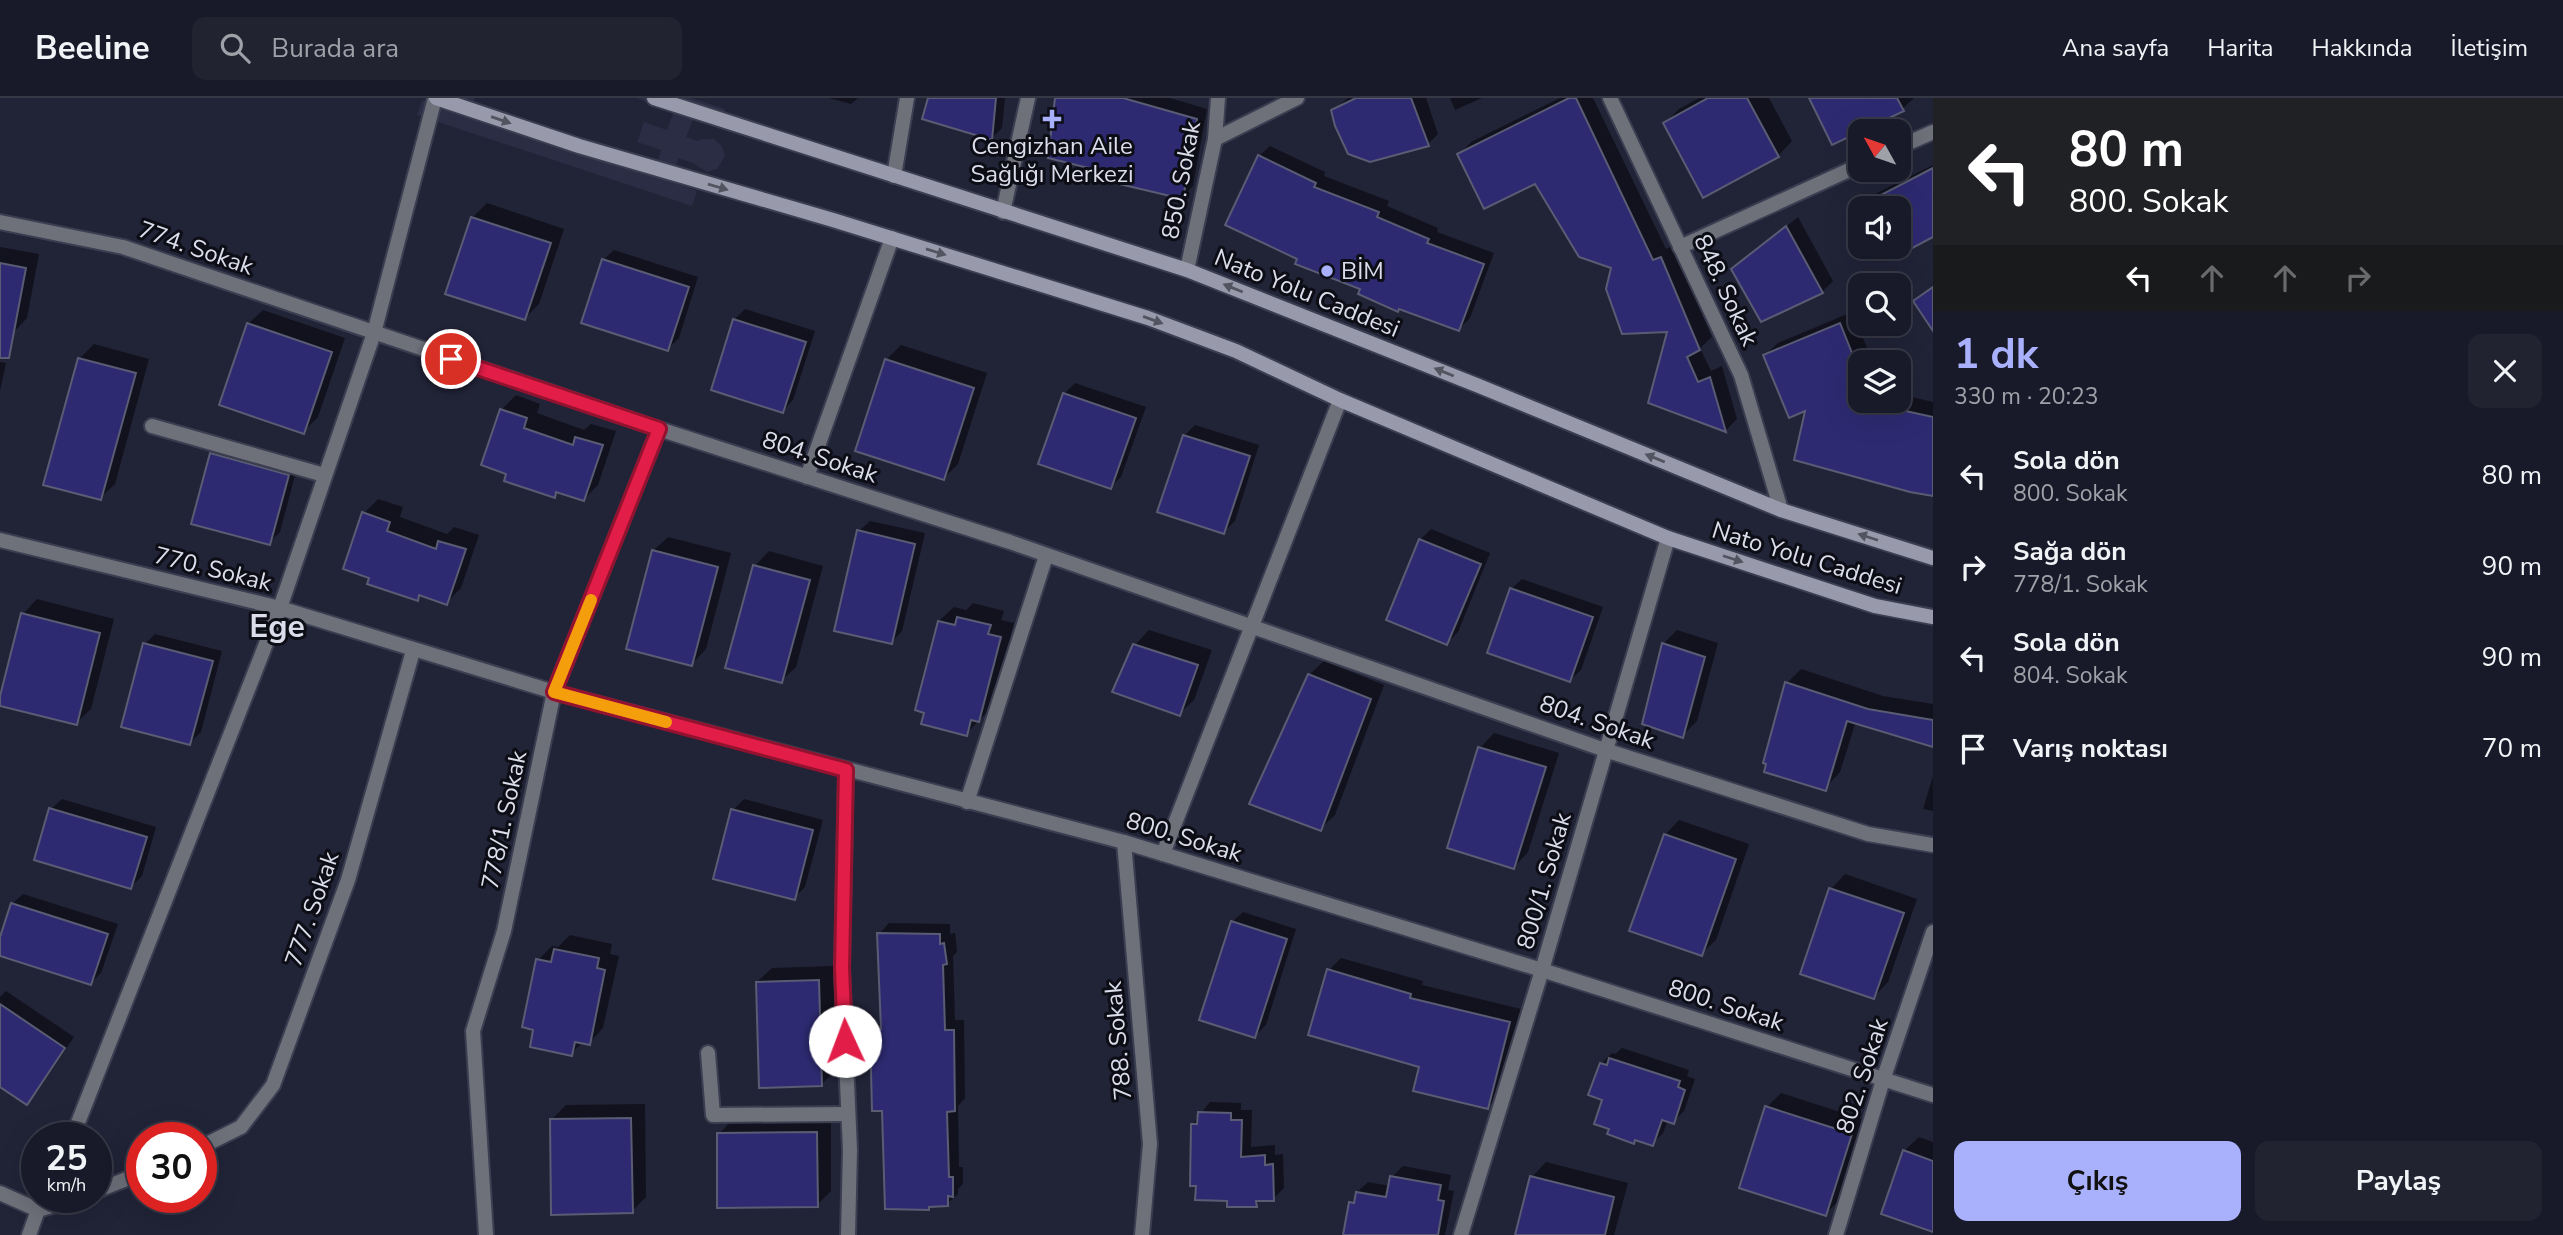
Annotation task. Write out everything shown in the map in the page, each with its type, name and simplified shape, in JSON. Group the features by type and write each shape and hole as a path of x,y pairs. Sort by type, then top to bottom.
{"main road":[{"name":"Nato Yolu Caddesi","path":"436,98 579,146 892,238 1148,318 1236,351 1340,400 1668,538 1875,606 1933,617"},
{"name":"Nato Yolu Caddesi","path":"654,98 1186,270 1781,509 1933,558"}],"street":[{"path":"78,1122 280,608 374,333 436,98"},
{"path":"894,176 907,98"},
{"path":"1003,212 1028,98"},
{"name":"850. Sokak","path":"1186,270 1215,139 1218,98"},
{"path":"1215,139 1297,98"},
{"name":"848. Sokak","path":"1610,98 1741,375 1781,509"},
{"path":"1911,142 1933,132"},
{"path":"1680,247 1848,170"},
{"name":"774. Sokak","path":"0,222 122,247 374,333"},
{"path":"807,477 892,238"},
{"name":"804. Sokak","path":"374,333 1046,556 1605,750 1868,834 1933,845"},
{"path":"1163,855 1340,400"},
{"path":"152,426 324,475"},
{"name":"778/1. Sokak","path":"486,1235 473,1031 504,931 554,692 659,429"},
{"name":"800/1. Sokak","path":"1461,1235 1542,970 1668,538"},
{"name":"770. Sokak","path":"0,540 280,608 413,651"},
{"path":"967,802 1046,556"},
{"name":"800. Sokak","path":"413,651 554,692 1124,842 1542,970 1933,1095"},
{"name":"777. Sokak","path":"217,1139 241,1128 273,1086 348,880 413,651"},
{"path":"846,770 842,968 850,1150 848,1235"},
{"name":"788. Sokak","path":"1124,842 1150,1144 1142,1235"},
{"name":"802. Sokak","path":"1836,1235 1883,1080 1933,932"},
{"path":"708,1053 713,1115 848,1114"},
{"path":"0,1193 21,1199"},
{"path":"29,1235 38,1213"}],"shaded area":[{"path":"454,98 475,98 469,116 653,176 661,150 637,142 644,122 667,130 674,111 636,98 692,98 725,109 720,126 694,117 686,137 698,141 714,139 722,146 725,156 717,169 707,172 678,158 672,182 697,191 692,206 417,115 422,100 449,109"}],"building":[{"path":"928,98 996,98 992,140 922,119"},
{"path":"1055,98 1123,98 1197,119 1183,199 1115,183 1117,175 1048,158"},
{"path":"1356,98 1411,98 1429,146 1370,162 1348,154 1331,110"},
{"path":"1569,98 1576,98 1653,260 1661,257 1700,350 1687,357 1698,382 1710,377 1726,432 1648,403 1667,332 1622,334 1606,289 1611,268 1579,257 1535,184 1484,209 1457,154"},
{"path":"1708,98 1747,98 1779,157 1703,198 1663,123"},
{"path":"1809,98 1897,98 1904,111 1887,119 1848,119 1848,137 1832,145"},
{"path":"1258,155 1316,183 1314,187 1379,212 1377,217 1429,239 1427,243 1484,264 1459,331 1399,309 1398,312 1358,294 1360,289 1295,264 1297,259 1225,225"},
{"path":"1933,168 1933,237 1911,249 1911,196 1879,196 1911,182 1911,179"},
{"path":"471,217 551,243 525,320 445,294"},
{"path":"1786,226 1823,293 1761,322 1731,269"},
{"path":"602,259 689,287 668,351 581,323"},
{"path":"0,263 26,268 9,358 0,358"},
{"path":"1933,287 1933,331 1913,301"},
{"path":"733,319 806,342 783,413 711,390"},
{"path":"247,323 332,352 304,434 219,405"},
{"path":"1840,323 1851,350 1848,350 1848,413 1911,412 1933,417 1933,496 1794,460 1805,411 1789,418 1763,355"},
{"path":"78,358 136,373 101,500 43,485"},
{"path":"885,359 974,388 944,480 855,451"},
{"path":"1063,393 1136,418 1111,489 1038,464"},
{"path":"500,409 527,418 524,428 573,445 575,437 603,445 584,501 556,492 555,498 504,481 506,474 481,465"},
{"path":"1183,435 1250,456 1224,534 1157,512"},
{"path":"210,453 289,475 270,545 191,524"},
{"path":"362,512 390,522 387,531 436,549 438,541 466,549 447,605 419,595 418,601 367,584 369,578 343,569"},
{"path":"857,530 915,544 892,644 834,631"},
{"path":"1419,539 1481,564 1447,645 1386,620"},
{"path":"652,550 718,567 692,666 626,649"},
{"path":"753,565 810,580 782,683 725,668"},
{"path":"1510,588 1593,617 1570,682 1487,653"},
{"path":"21,613 100,633 77,725 0,706 0,696"},
{"path":"957,617 991,625 988,634 1001,637 979,722 971,720 967,736 921,724 924,713 915,710 938,621 955,625"},
{"path":"143,643 213,661 190,745 121,727"},
{"path":"1662,643 1705,657 1683,738 1642,724"},
{"path":"1133,644 1198,665 1180,716 1112,692"},
{"path":"1308,674 1371,699 1321,831 1249,804"},
{"path":"1785,682 1868,709 1933,720 1933,747 1847,721 1826,791 1764,772 1766,764 1763,763"},
{"path":"1478,747 1546,767 1514,869 1447,848"},
{"path":"49,808 147,837 131,889 34,860"},
{"path":"731,809 813,830 795,900 713,879"},
{"path":"1664,834 1736,859 1702,956 1629,931"},
{"path":"1829,888 1904,913 1874,999 1800,974"},
{"path":"11,903 108,934 91,985 0,956 0,937"},
{"path":"1231,921 1287,939 1255,1038 1199,1020"},
{"path":"877,933 940,934 940,944 944,943 947,964 943,965 945,1030 954,1030 955,1111 947,1112 949,1177 953,1177 953,1197 948,1196 948,1206 929,1207 929,1210 885,1209 882,1111 872,1111 870,1030 881,1029"},
{"path":"554,949 599,958 597,968 605,970 590,1045 575,1042 572,1056 530,1047 533,1030 522,1027 536,959 551,962"},
{"path":"1327,969 1411,994 1410,998 1510,1022 1488,1109 1413,1091 1419,1067 1308,1035"},
{"path":"819,980 822,1086 759,1088 756,982"},
{"path":"0,1004 65,1048 27,1105 0,1087"},
{"path":"1609,1058 1680,1081 1678,1087 1685,1090 1674,1124 1662,1120 1653,1146 1635,1140 1634,1144 1607,1134 1609,1129 1594,1124 1602,1100 1588,1095 1600,1063 1607,1065"},
{"path":"1765,1106 1852,1134 1826,1216 1739,1188"},
{"path":"1198,1112 1231,1113 1231,1120 1242,1120 1241,1157 1265,1155 1265,1165 1273,1164 1274,1201 1256,1201 1257,1207 1227,1207 1227,1201 1195,1200 1196,1186 1190,1186 1191,1124 1197,1124"},
{"path":"631,1118 633,1213 551,1215 550,1119"},
{"path":"817,1132 818,1207 717,1208 717,1133"},
{"path":"1903,1150 1933,1161 1933,1232 1881,1214"},
{"path":"1390,1176 1441,1185 1438,1200 1444,1201 1438,1235 1343,1235 1349,1202 1354,1203 1356,1192 1386,1197"},
{"path":"1530,1176 1614,1197 1605,1235 1515,1235"}],"slow traffic":[{"path":"591,600 554,692 666,722"}],"place":[{"name":"Cengizhan Aile Sağlığı Merkezi","path":"1052,119"},
{"name":"BİM","path":"1327,271"}],"district":[{"name":"Ege","path":"277,626"}],"route":[{"path":"451,359 659,429 554,692 846,770 842,968 845,1041"}]}
